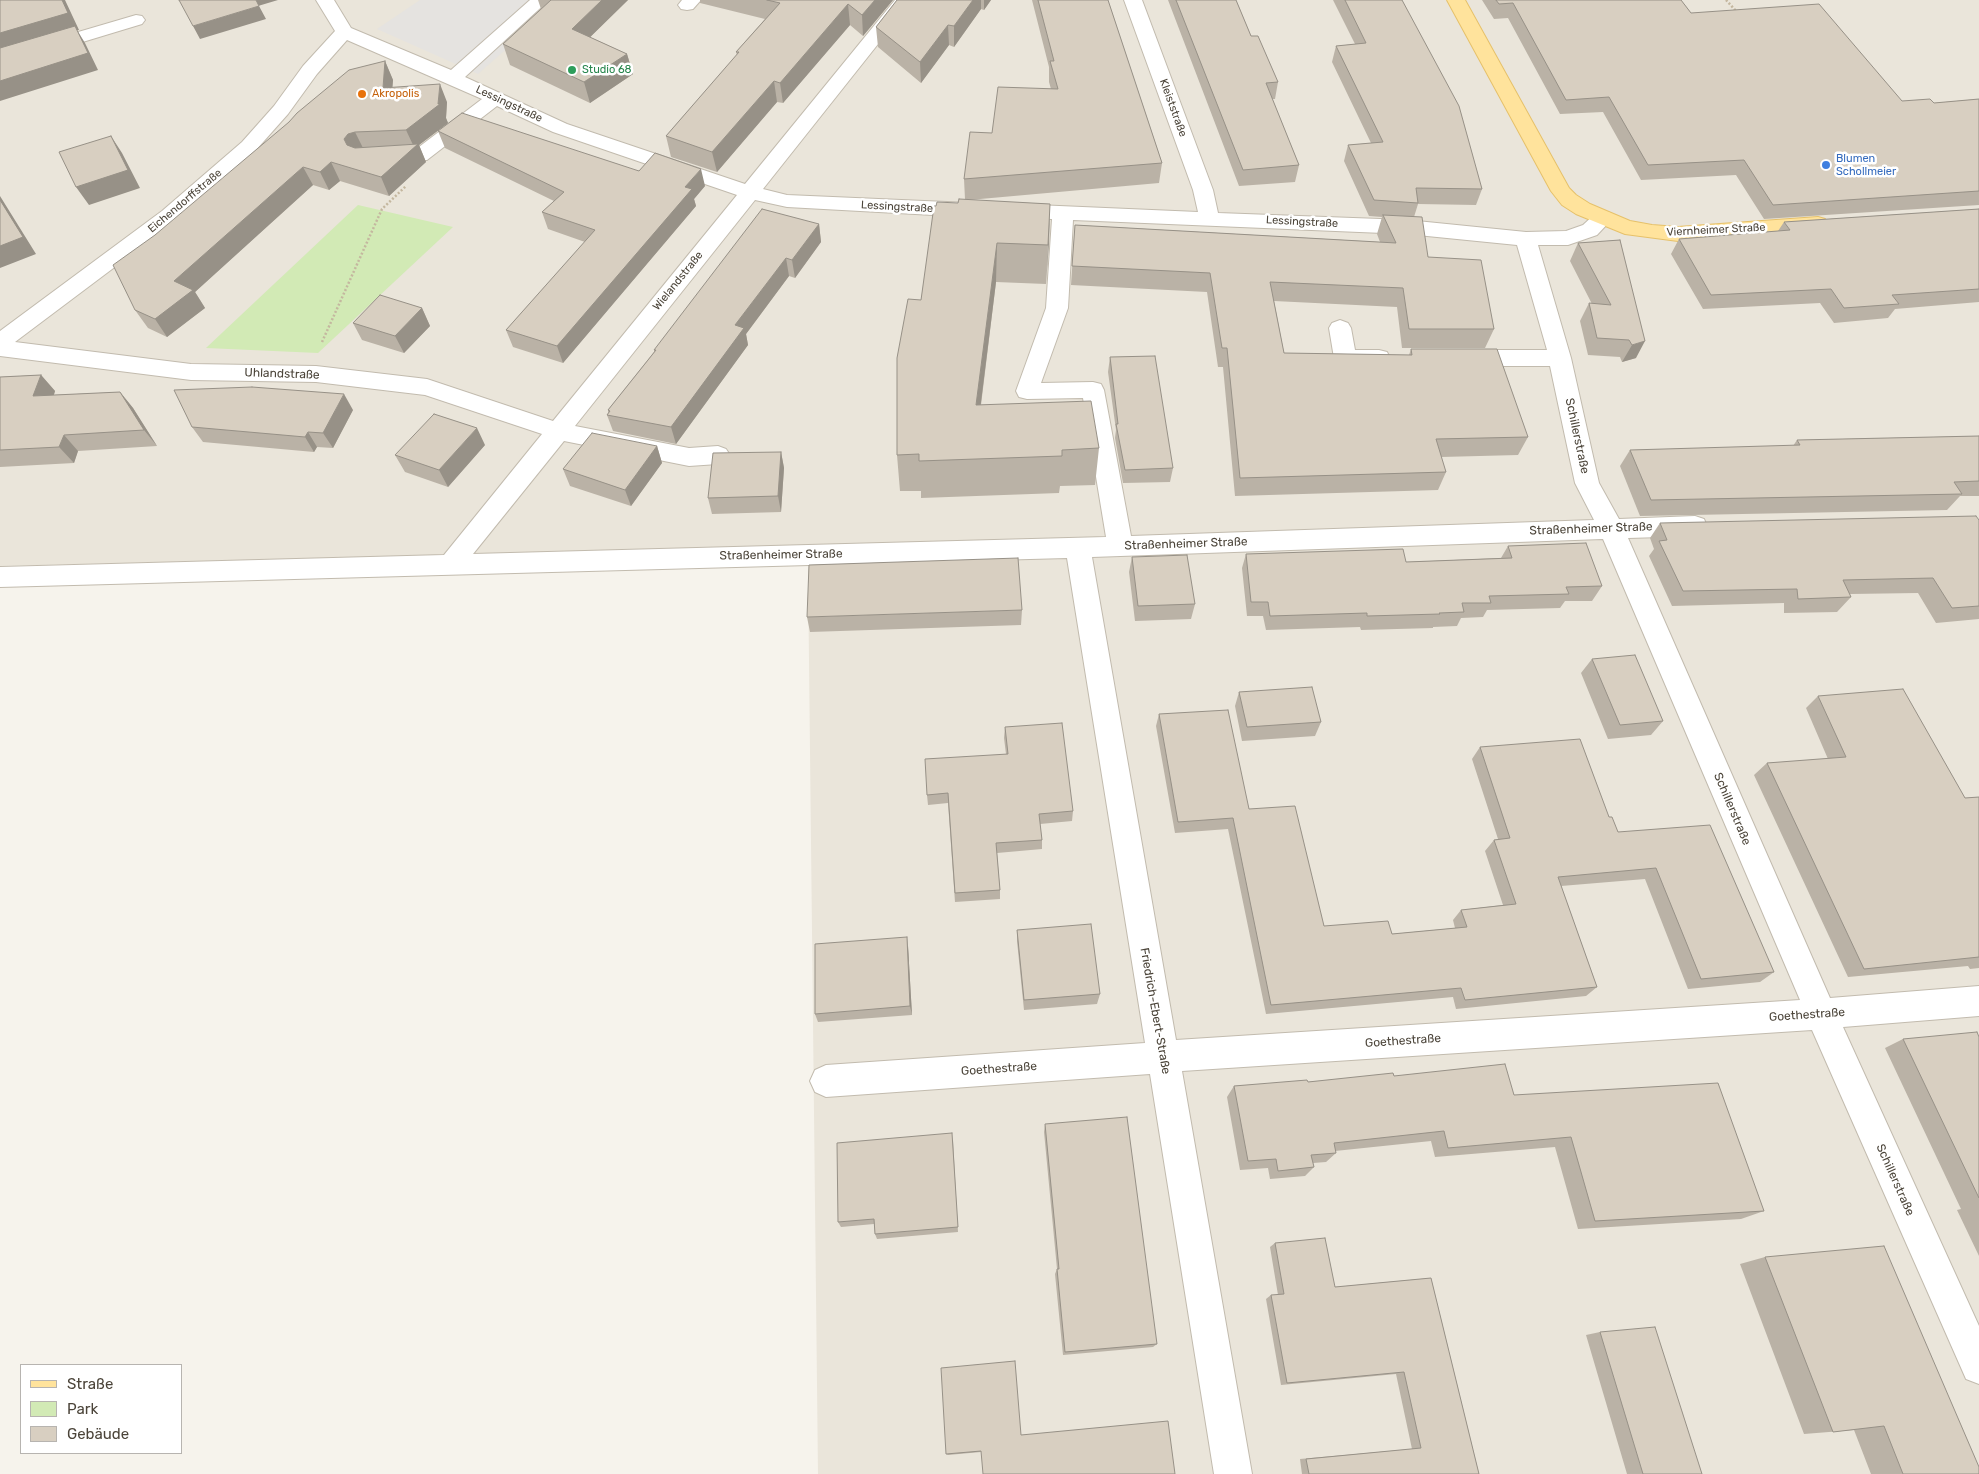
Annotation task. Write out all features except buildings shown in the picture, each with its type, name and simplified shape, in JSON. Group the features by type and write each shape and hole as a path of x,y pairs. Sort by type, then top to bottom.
{"main road":[{"name":"Viernheimer Straße","path":"1456,0 1561,191 1570,200 1603,218 1634,229 1652,232 1678,234 1833,223"}],"street":[{"path":"325,0 344,32"},
{"path":"453,78 540,0"},
{"name":"Wielandstraße","path":"452,563 904,0"},
{"name":"Kleiststraße","path":"1133,0 1203,190 1209,218"},
{"path":"0,61 136,20"},
{"name":"Lessingstraße","path":"344,32 453,78 560,128 749,192 787,201 1407,227 1526,238 1568,238 1590,230 1603,218"},
{"name":"Eichendorffstraße","path":"0,342 170,216 249,146 281,110 310,70 344,32"},
{"path":"364,158 420,156 495,98"},
{"path":"1063,212 1057,308 1026,391 1093,390 1120,546"},
{"name":"Schillerstraße","path":"1526,238 1560,358 1587,483 1611,528 1820,1014 1979,1366"},
{"path":"1340,328 1344,358 1403,358"},
{"name":"Uhlandstraße","path":"0,348 192,372 316,374 428,387 558,431 689,457 718,455"},
{"path":"1443,358 1560,358"},
{"name":"Straßenheimer Straße","path":"0,577 452,563 1078,548 1611,528 1720,526"},
{"name":"Friedrich-Ebert-Straße","path":"1078,548 1162,1057 1234,1474"},
{"name":"Goethestraße","path":"826,1081 1820,1014 1979,1001"}],"path":[{"path":"1726,0 1739,15"},
{"path":"323,339 382,209 412,180 420,156"}],"shaded area":[{"path":"0,0 1979,0 1979,1474 818,1474 808,570 811,547 0,566"},
{"path":"420,0 562,0 478,74 377,29"}],"green space":[{"path":"358,205 453,227 318,353 206,348"}],"place":[{"name":"Studio 68","path":"572,70"},
{"name":"Akropolis","path":"362,94"},
{"name":"Blumen Schollmeier","path":"1826,165"}]}
